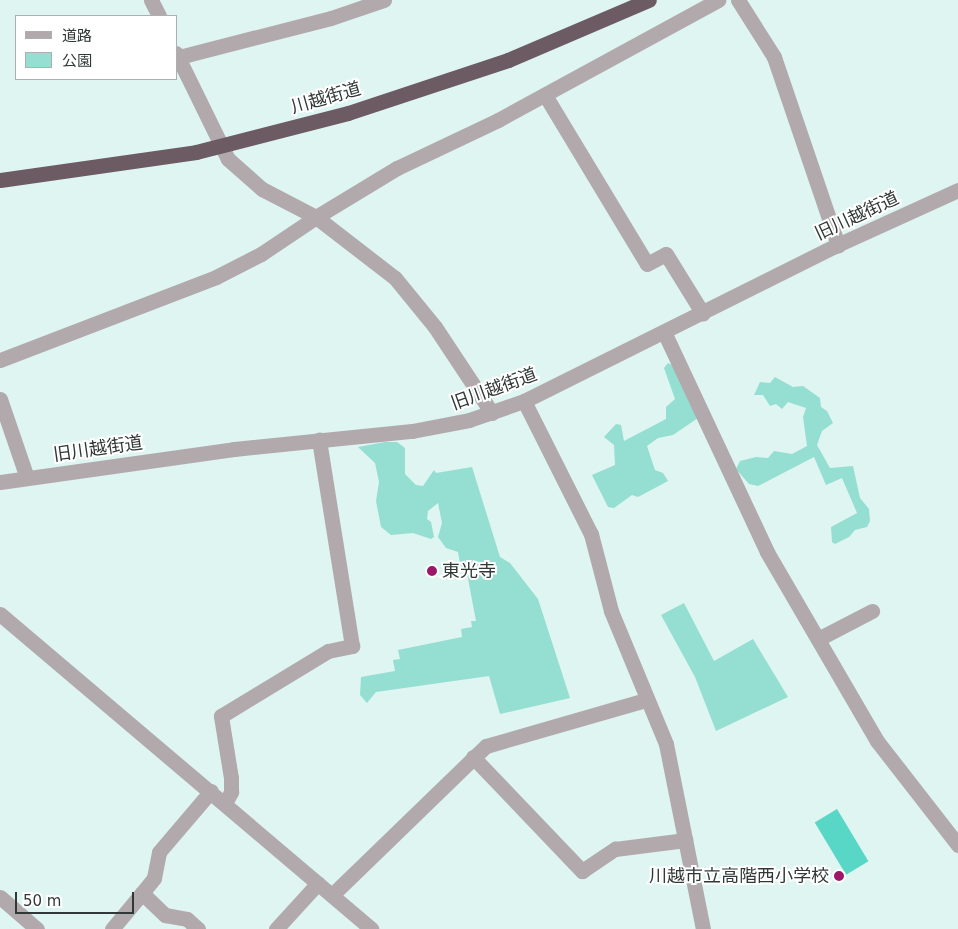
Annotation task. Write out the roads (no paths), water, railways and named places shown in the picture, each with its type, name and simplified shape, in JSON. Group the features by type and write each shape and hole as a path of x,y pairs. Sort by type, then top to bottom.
{"highway":[{"name":"川越街道","path":"0,180 126,165 220,146 348,113 508,60 649,0"}],"street":[{"path":"152,0 159,15"},
{"path":"178,55 331,18 384,0"},
{"path":"0,360 216,277 261,254 316,217 397,168 545,95 718,0"},
{"path":"738,0 774,57 838,245"},
{"path":"178,57 220,146 240,171 262,189 316,217 395,278 435,327 492,413"},
{"path":"545,95 647,264 666,254 703,314"},
{"name":"旧川越街道","path":"0,482 319,440 435,428 492,413 524,401 665,334 838,245 958,190"},
{"path":"665,334 767,552 877,741 958,845"},
{"path":"0,399 27,478"},
{"path":"524,401 591,534 611,611 646,700 666,744 703,929"},
{"path":"225,803 231,792 231,778 221,716 328,651 352,646 319,440"},
{"path":"818,638 872,612"},
{"path":"0,614 372,929"},
{"path":"332,895 486,746 646,700"},
{"path":"473,757 582,871 615,849 685,840"},
{"path":"112,929 154,878 159,852 211,791"},
{"path":"276,929 318,883"},
{"path":"142,893 166,915 187,919 198,929"},
{"path":"0,897 37,929"}],"place":[{"name":"東光寺","path":"432,571"},
{"name":"川越市立高階西小学校","path":"839,876"}]}
